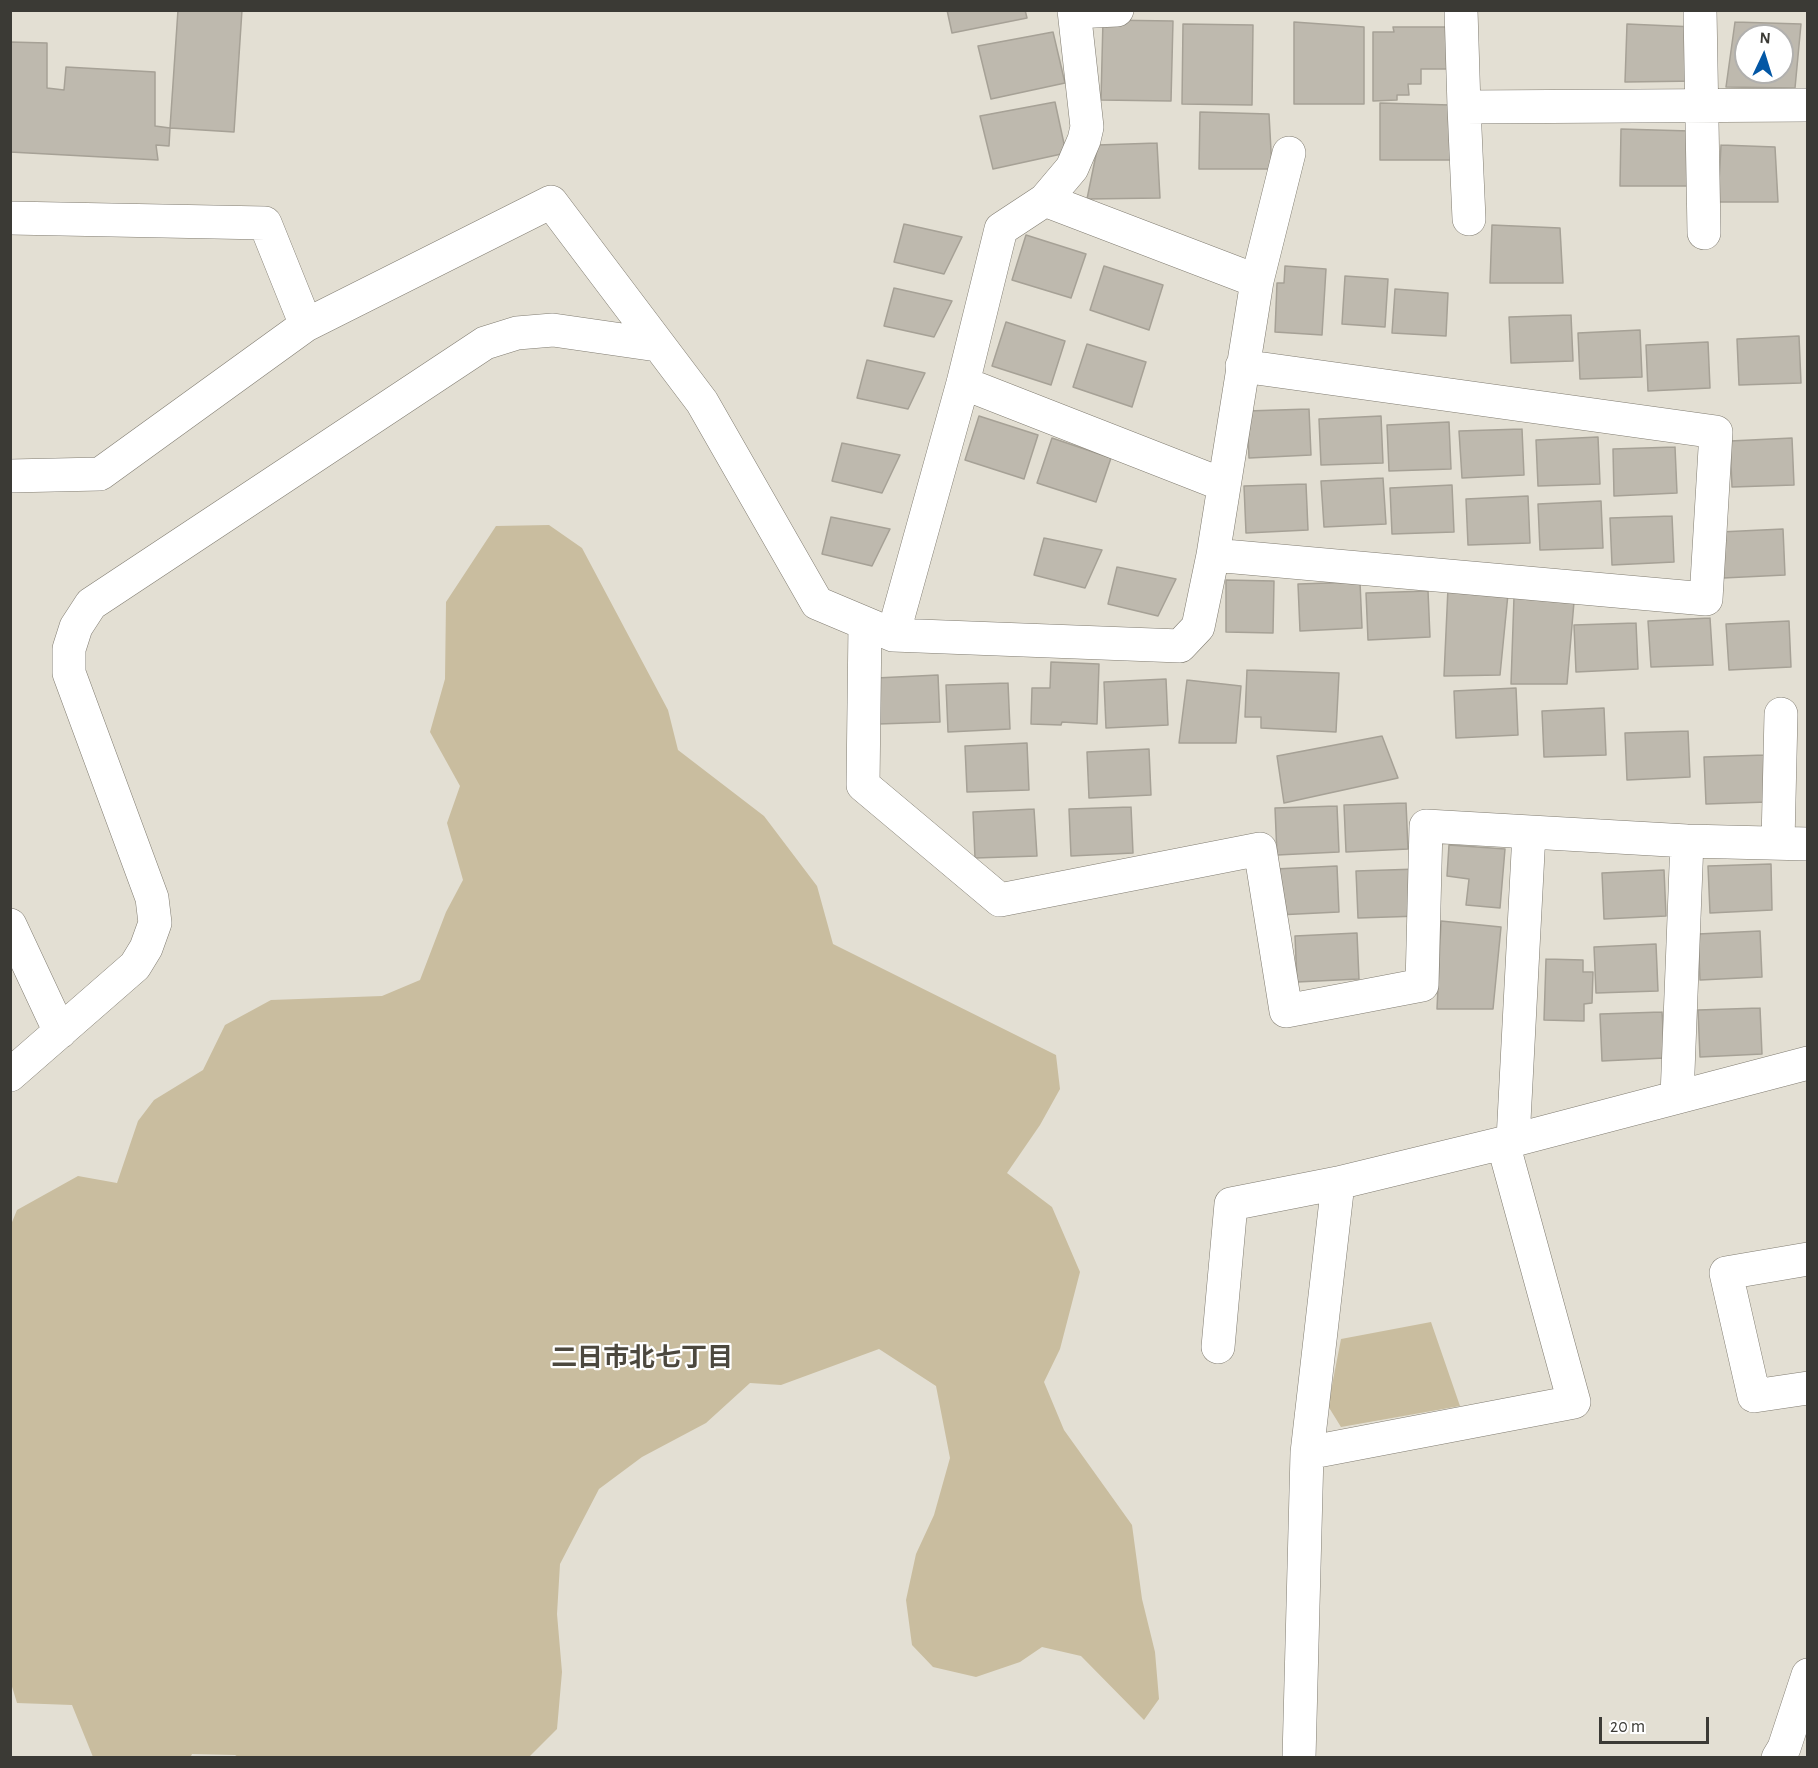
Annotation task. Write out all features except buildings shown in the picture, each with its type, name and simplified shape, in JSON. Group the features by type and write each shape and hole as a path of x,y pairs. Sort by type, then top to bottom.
{"street":[{"path":"1117,10 1074,11 1087,127 1082,147 1072,168 1045,200 1001,229 963,383 879,629 863,785 1000,900 1260,849 1286,1011 1422,985 1426,826 1687,841 1793,843 1780,714"},
{"path":"1461,10 1469,219"},
{"path":"1700,10 1704,233"},
{"path":"1464,107 1808,105"},
{"path":"10,476 100,474 306,325 551,202 702,402 817,603 879,629 1180,646 1198,627 1213,555 1257,281 1289,153"},
{"path":"1045,200 1257,281"},
{"path":"10,218 265,223 306,325"},
{"path":"10,1075 135,966 146,948 155,922 152,898 69,673 69,649 76,627 91,604 485,343 517,333 553,330 657,345"},
{"path":"1213,555 1706,599 1716,432 1242,366"},
{"path":"963,383 1224,485"},
{"path":"1307,1453 1574,1402 1508,1142 1529,833"},
{"path":"1677,1098 1687,841"},
{"path":"10,925 60,1032"},
{"path":"1218,1347 1231,1204 1338,1183 1508,1142 1808,1063"},
{"path":"1299,1758 1307,1453 1338,1183"},
{"path":"1808,1259 1726,1273 1754,1396 1808,1388"},
{"path":"1778,1758 1784,1748 1808,1675"}],"shaded area":[{"path":"549,525 582,548 668,710 678,750 764,816 817,886 833,944 1056,1055 1060,1089 1040,1125 1007,1173 1052,1207 1080,1272 1060,1349 1044,1382 1064,1430 1132,1525 1142,1599 1155,1652 1159,1699 1144,1720 1081,1656 1042,1647 1020,1662 976,1677 933,1667 912,1645 906,1600 916,1554 934,1515 950,1458 936,1386 879,1349 781,1385 750,1383 706,1423 642,1457 599,1489 560,1564 557,1614 562,1672 557,1729 529,1757 240,1758 235,1755 192,1754 190,1758 93,1757 72,1705 17,1703 10,1680 10,1227 17,1210 78,1176 117,1183 138,1121 154,1100 203,1070 225,1025 271,1000 382,996 420,980 446,912 463,880 447,823 460,786 430,732 445,679 446,602 496,526"},
{"path":"1431,1322 1460,1406 1341,1427 1328,1406 1341,1339"}],"district":[{"name":"二日市北七丁目","path":"642,1358"}]}
